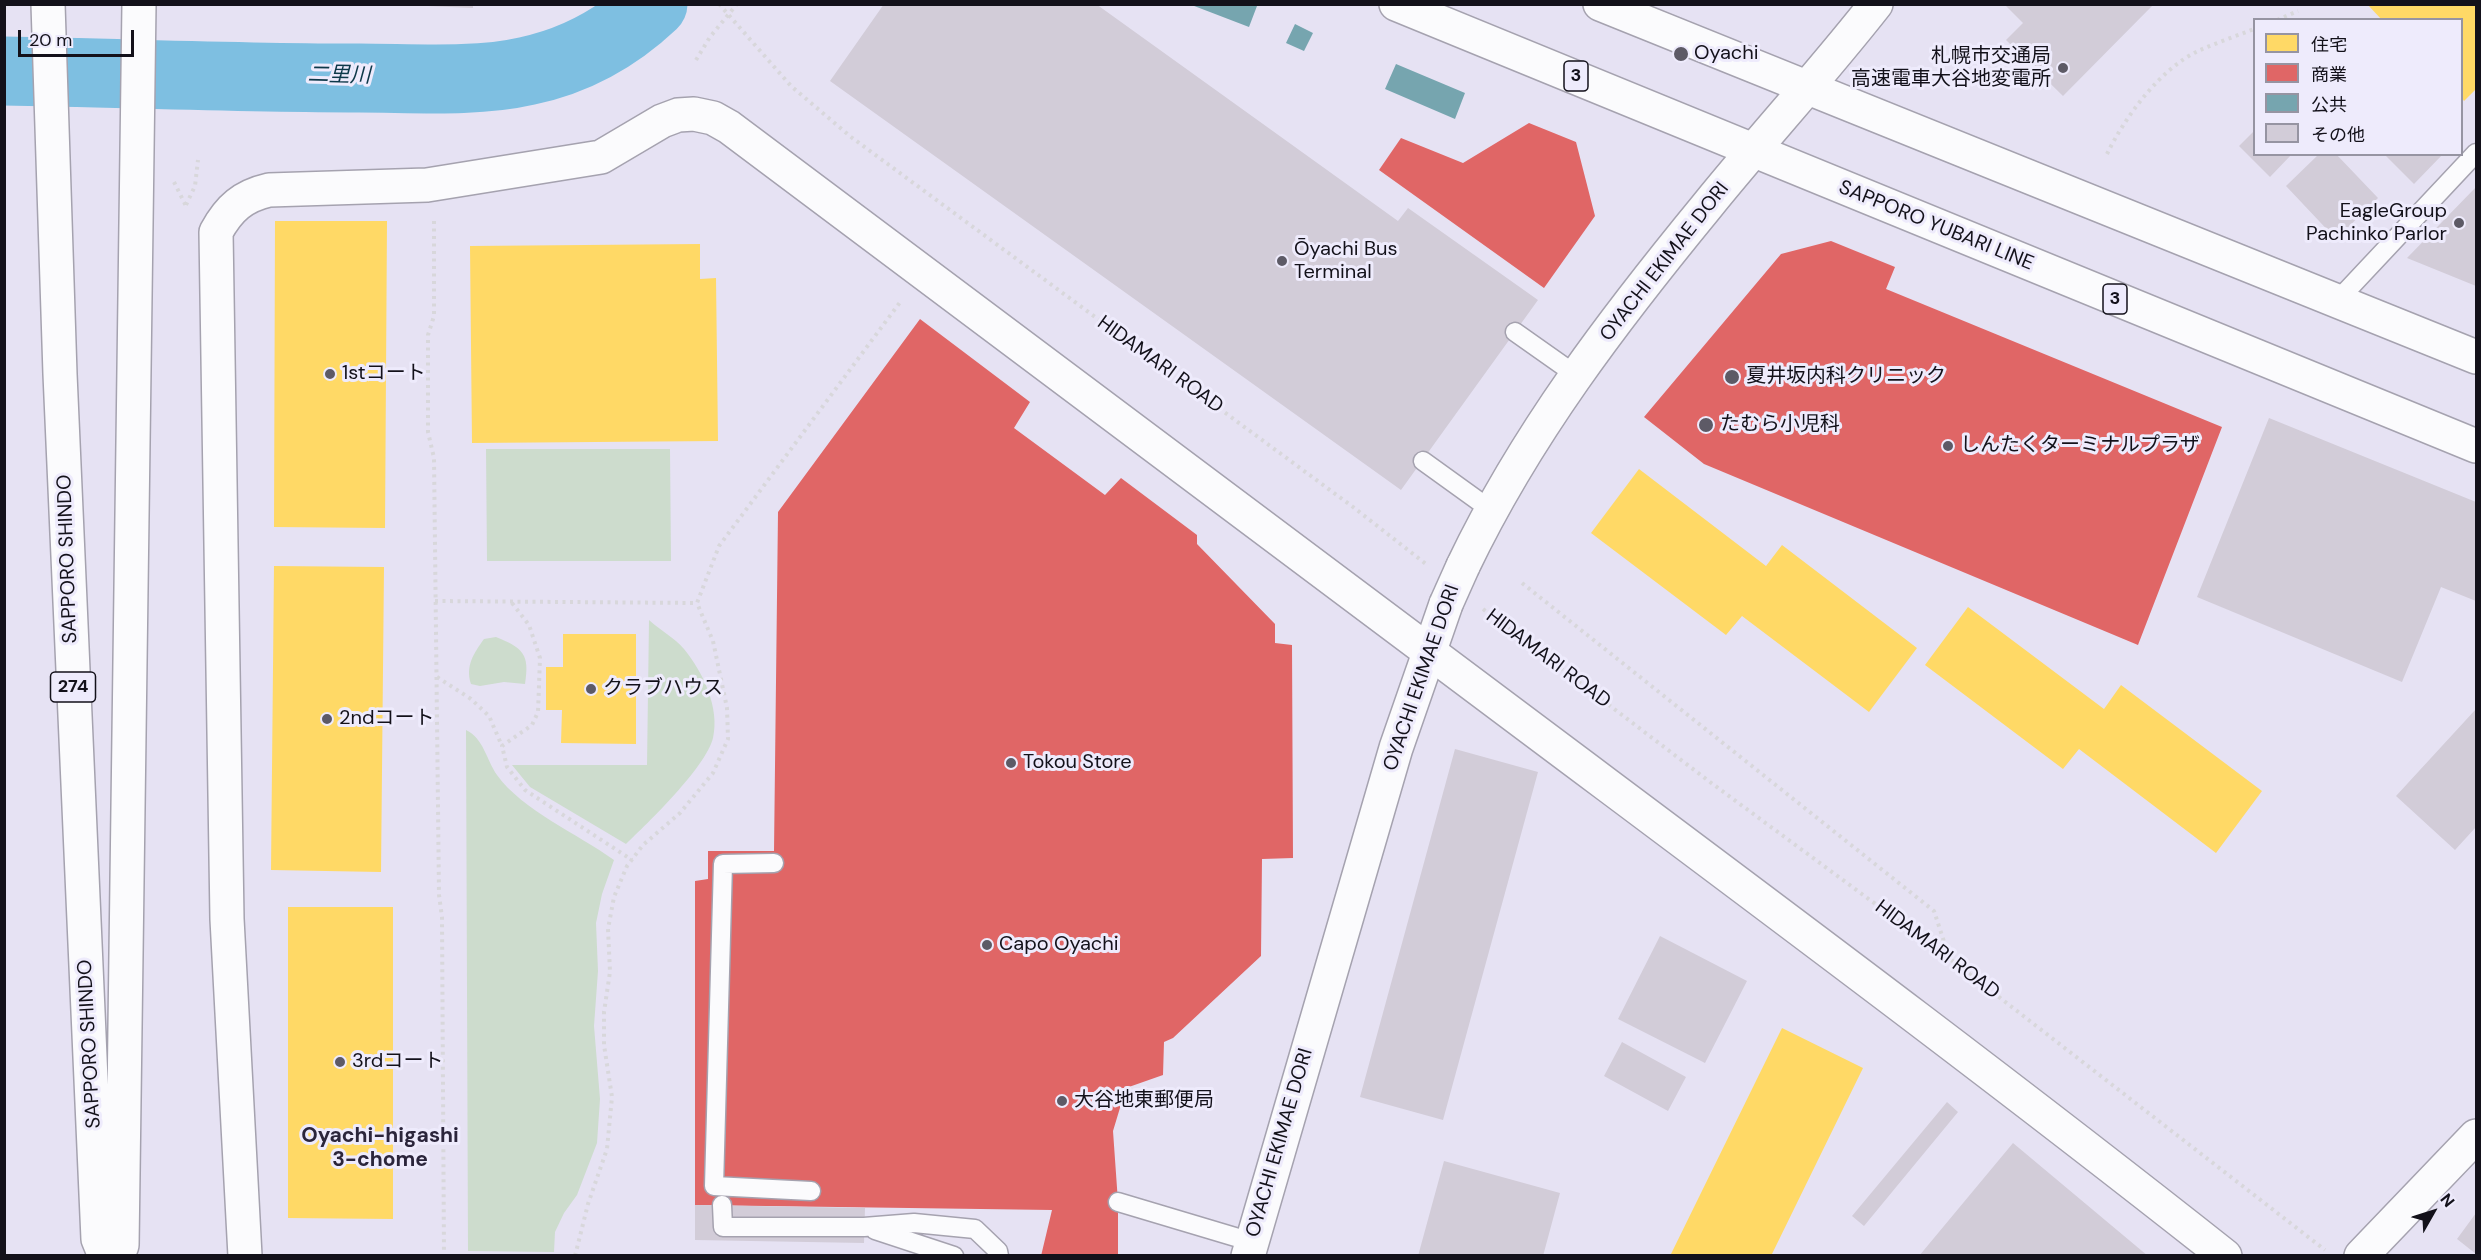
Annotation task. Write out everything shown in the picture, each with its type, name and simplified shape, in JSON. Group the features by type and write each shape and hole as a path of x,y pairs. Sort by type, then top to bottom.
{"main road":[{"name":"SAPPORO SHINDO","path":"48,4 60,374 98,1239 105,1256"},
{"name":"SAPPORO YUBARI LINE","path":"1396,4 2476,446"},
{"path":"1600,4 2476,357"},
{"name":"OYACHI EKIMAE DORI","path":"1250,1249 1393,759 1428,651 1446,604 1491,510 1520,459 1576,375 1707,205 1754,152 1876,4"},
{"path":"118,1256 122,1245 139,12"},
{"path":"244,1256 227,919 216,232 224,217 237,203 252,194 269,190 427,185 601,157 662,121 678,115 694,114 713,118 729,127 924,272 2119,1172 2225,1256"},
{"path":"2361,1256 2476,1136"}],"lane":[{"path":"2337,300 2476,153"},
{"path":"1515,332 1576,375"},
{"path":"1423,461 1491,510"},
{"path":"774,864 723,864 723,1105 714,1186 811,1191"},
{"path":"1118,1202 1250,1249"},
{"path":"722,1205 723,1227 864,1227 914,1223 975,1229 998,1251 999,1256"},
{"path":"864,1227 954,1256"}],"path":[{"path":"696,60 736,4"},
{"name":"HIDAMARI ROAD","path":"720,6 790,86 851,137 1334,493 1426,565"},
{"path":"2282,18 2298,11"},
{"path":"2107,154 2119,129 2168,71 2197,52 2253,29"},
{"path":"186,206 195,186 198,160"},
{"path":"434,211 434,316 428,335 428,432 434,458 439,895 442,917 444,1256"},
{"path":"575,1256 588,1204 607,1149 612,1097 604,1045 604,1012 610,972 608,929 614,897 632,860 643,845 680,813 712,773 728,740 727,708 712,641 697,603 719,546 902,300"},
{"path":"1522,583 1934,911 1950,959"},
{"path":"435,601 697,603"},
{"path":"502,746 532,725 538,712 540,658 529,625 512,603"},
{"name":"HIDAMARI ROAD","path":"1482,608 1710,782 1950,959 2333,1256"},
{"path":"436,677 471,699 489,716 502,746 507,767 525,790 632,860"}],"green space":[{"path":"486,449 670,449 671,561 487,561"},
{"path":"649,620 680,645 698,668 712,703 715,727 713,738 700,764 675,794 626,844 530,787 512,765 647,765"},
{"path":"496,637 513,645 522,653 526,666 525,684 504,682 480,686 471,684 469,671 474,655 484,639"},
{"path":"466,730 481,744 493,769 508,788 551,821 614,860 602,894 596,923 598,971 594,1026 600,1099 597,1143 577,1195 564,1213 555,1232 554,1252 468,1251"}],"building: 住宅":[{"path":"2367,4 2476,4 2476,89 2464,101 2463,18 2380,18"},
{"name":"1stコート","path":"275,221 387,221 385,528 274,527"},
{"path":"700,244 700,279 716,278 718,441 472,443 470,246"},
{"path":"1639,469 1766,566 1782,545 1917,648 1869,712 1742,616 1726,635 1591,533"},
{"name":"2ndコート","path":"274,566 384,567 381,872 271,870"},
{"path":"1968,607 2104,709 2121,685 2262,791 2216,853 2079,749 2063,769 1925,665"},
{"name":"クラブハウス","path":"563,634 636,634 636,744 561,743 562,710 546,710 546,667 563,667"},
{"name":"3rdコート","path":"288,907 393,907 393,1219 288,1218"},
{"path":"1782,1028 1863,1068 1771,1256 1670,1256"}],"building: 商業":[{"path":"1529,123 1576,142 1595,216 1544,288 1379,170 1401,138 1463,163"},
{"name":"しんたくターミナルプラザ","path":"1831,241 1895,267 1886,289 2222,427 2138,645 1704,464 1644,417 1781,254"},
{"path":"920,319 1030,402 1014,428 1105,495 1121,478 1197,535 1197,544 1275,624 1275,643 1292,645 1293,858 1262,859 1261,956 1173,1038 1164,1042 1163,1075 1126,1088 1113,1131 1118,1202 1118,1256 1041,1256 1052,1210 695,1205 695,881 708,879 708,851 774,851 778,512"}],"building: 公共":[{"path":"1189,4 1253,4 1257,6 1249,27"},
{"path":"1295,24 1313,33 1304,51 1286,43"},
{"path":"1396,64 1465,93 1455,119 1385,89"}],"building: その他":[{"path":"428,4 473,4 473,8 428,6"},
{"name":"Ōyachi Bus Terminal","path":"884,4 1096,4 1398,221 1408,208 1538,300 1401,490 830,81"},
{"name":"札幌市交通局 高速電車大谷地変電所","path":"2004,4 2154,4 2063,96 2006,40 2023,23"},
{"path":"2253,132 2253,156 2290,156 2270,177 2239,146"},
{"path":"2317,156 2338,156 2378,198 2336,239 2286,186"},
{"path":"2386,156 2441,156 2414,184"},
{"name":"EagleGroup Pachinko Parlor","path":"2476,187 2476,286 2407,258"},
{"path":"2269,418 2476,502 2476,601 2441,587 2402,682 2197,597"},
{"path":"2476,709 2476,827 2455,850 2396,796"},
{"path":"1455,749 1538,772 1443,1120 1360,1097"},
{"path":"1660,936 1747,981 1705,1063 1618,1019"},
{"path":"1622,1042 1686,1077 1668,1111 1604,1076"},
{"path":"1947,1102 1958,1112 1864,1226 1852,1216"},
{"path":"2013,1143 2148,1256 1919,1256"},
{"path":"1444,1161 1560,1193 1543,1256 1418,1256"},
{"path":"695,1205 865,1208 864,1243 695,1240"},
{"path":"2476,1213 2476,1254 2457,1239"}],"waterway":[{"name":"二里川","path":"4,71 315,78 443,79 507,75 545,67 578,54 610,38 653,4"}],"place":[{"name":"Oyachi","path":"1681,54"},
{"name":"札幌市交通局 高速電車大谷地変電所","path":"2063,68"},
{"name":"EagleGroup Pachinko Parlor","path":"2459,223"},
{"name":"Ōyachi Bus Terminal","path":"1282,261"},
{"name":"1stコート","path":"330,374"},
{"name":"夏井坂内科クリニック","path":"1732,377"},
{"name":"たむら小児科","path":"1706,425"},
{"name":"しんたくターミナルプラザ","path":"1948,446"},
{"name":"クラブハウス","path":"591,689"},
{"name":"2ndコート","path":"327,719"},
{"name":"Tokou Store","path":"1011,763"},
{"name":"Capo Oyachi","path":"987,945"},
{"name":"3rdコート","path":"340,1062"},
{"name":"大谷地東郵便局","path":"1062,1101"}],"district":[{"name":"Oyachi-higashi 3-chome","path":"380,1148"}]}
